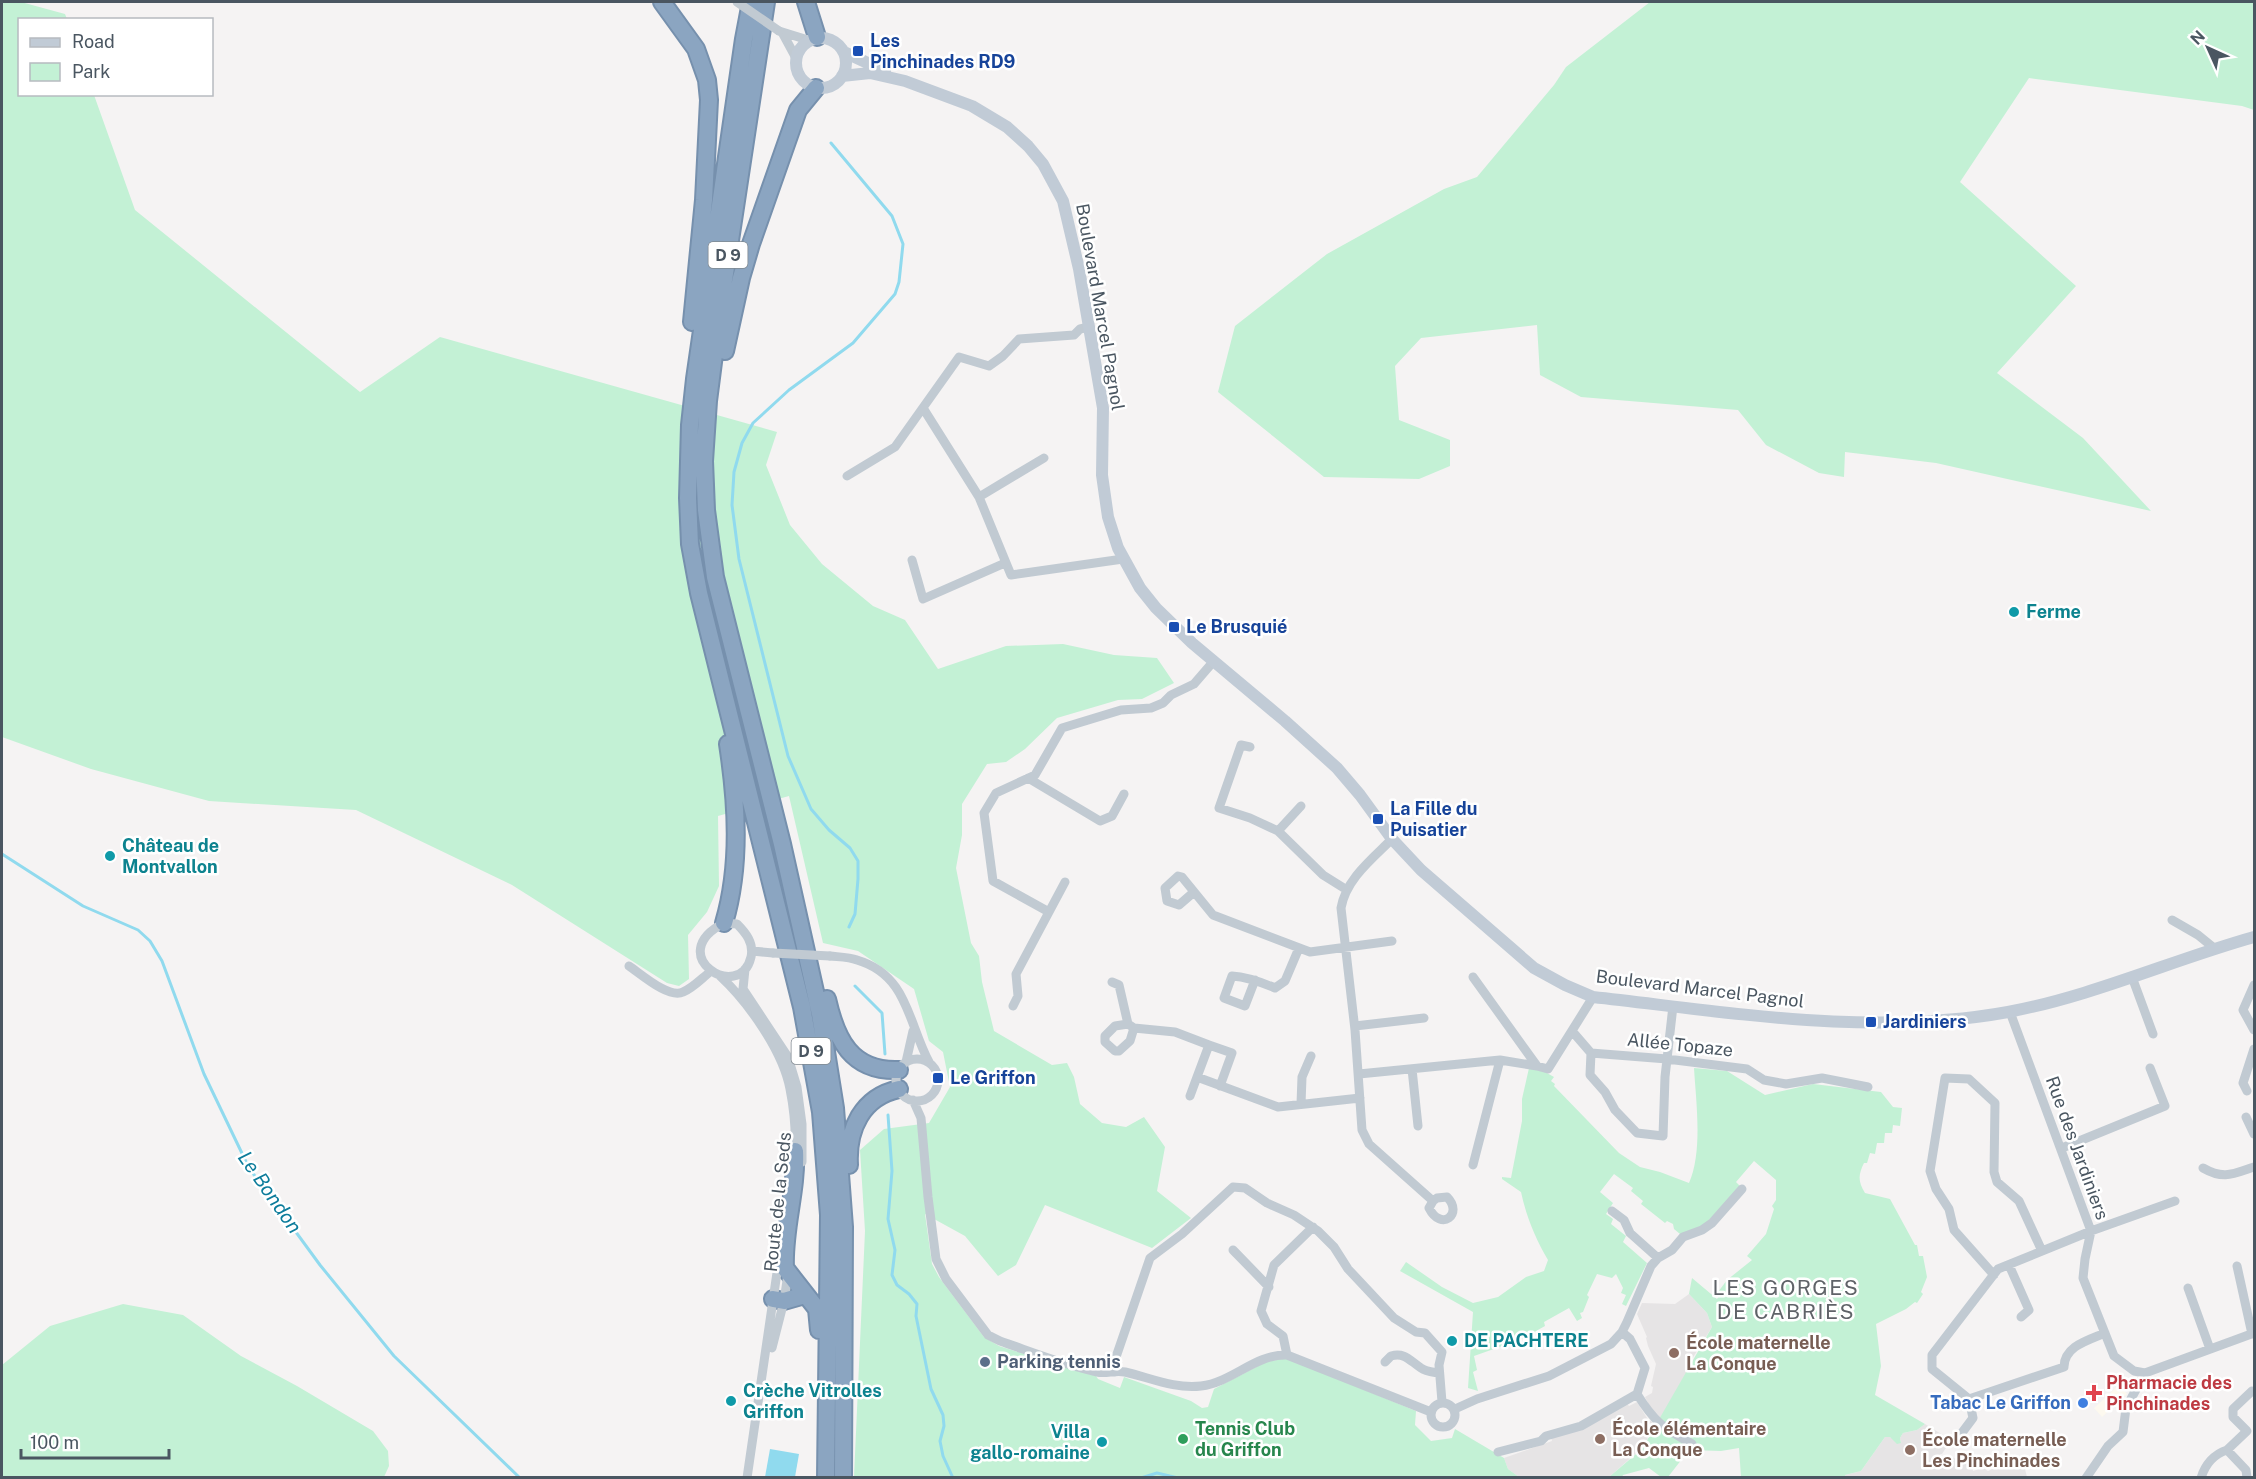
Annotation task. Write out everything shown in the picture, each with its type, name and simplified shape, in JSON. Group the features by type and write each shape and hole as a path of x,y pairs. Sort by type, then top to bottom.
{"highway":[{"path":"662,2 696,49 707,80 709,100 704,200 687,379 688,470"},
{"name":"D 9","path":"751,2 695,379 688,470 690,544 699,593 802,1007 821,1112 829,1215 824,1478"},
{"name":"D 9","path":"766,2 708,401 704,461 706,510 715,577 782,844 820,1014 835,1108 844,1227 845,1478"},
{"path":"806,2 813,39"},
{"path":"706,510 718,384 741,278 798,110 816,88"},
{"path":"710,636 732,772 736,830 734,871 724,923"},
{"path":"782,844 807,917 830,1011 841,1042 868,1065 886,1071 903,1066"},
{"path":"845,1478 853,1270 848,1150 860,1114 884,1092 899,1089"},
{"path":"795,1151 796,1176 785,1268 817,1309 819,1316 824,1478"},
{"path":"778,1300 806,1295"}],"street":[{"path":"737,2 781,33 796,58"},
{"path":"781,33 832,40 844,52 846,69 831,86 816,88 802,80 795,66 802,45 813,39"},
{"name":"Boulevard Marcel Pagnol","path":"844,52 905,81 985,112 1007,127 1028,146 1043,164 1063,201 1068,217 1092,341 1103,408 1103,490 1108,517 1118,549 1140,588 1156,608 1213,662 1338,768 1392,839 1421,870 1534,968 1593,997 1828,1021 1906,1023 1965,1019 2010,1012 2074,996 2214,948 2254,937"},
{"name":"Boulevard Marcel Pagnol","path":"842,76 870,73 905,81"},
{"path":"847,476 895,447 959,357 989,366 1003,356 1019,339 1074,335 1080,329 1089,327"},
{"path":"1074,335 1083,342 1092,341"},
{"path":"923,408 979,497 1011,575 1123,559"},
{"path":"979,497 1044,458"},
{"path":"912,560 923,599 1005,563"},
{"path":"1049,912 993,881 984,813 996,793 1035,775 1062,728 1121,710 1151,708 1164,703 1171,695 1194,684 1213,662"},
{"path":"1250,747 1242,745 1219,808 1250,818 1278,831 1323,875 1347,890"},
{"path":"1028,778 1100,821 1112,816 1124,794"},
{"path":"1278,831 1300,806"},
{"path":"1392,839 1350,883 1341,908 1355,1026 1362,1130 1369,1144 1433,1200"},
{"path":"1013,1006 1018,996 1016,974 1065,882"},
{"path":"1194,892 1213,915 1310,952 1392,941"},
{"path":"2172,920 2198,935 2214,948"},
{"path":"724,923 737,924 744,931 750,941 752,951 745,969 734,976 720,976 710,972 702,961 700,948 704,937 712,929 724,923"},
{"path":"1255,981 1275,988 1285,981 1299,948"},
{"path":"752,951 858,960 881,972 903,995 913,1020 911,1046 897,1083 899,1089 902,1094 913,1100 926,1099 931,1095"},
{"path":"629,966 662,989 675,993 683,993 710,972"},
{"name":"Route de la Seds","path":"745,969 743,989 788,1058 797,1087 803,1150 788,1272 778,1300"},
{"name":"Route de la Seds","path":"720,976 730,985 754,1017 781,1061 790,1088 795,1151 778,1300 747,1478"},
{"path":"1473,977 1537,1066"},
{"path":"2133,977 2153,1034"},
{"path":"1112,982 1119,985 1131,1026 1175,1032 1232,1053 1220,1086"},
{"path":"2254,985 2243,1010 2254,1030"},
{"path":"1359,1074 1500,1060 1548,1069 1593,997"},
{"path":"1572,1031 1591,1053 1590,1075 1605,1092 1616,1110 1637,1133 1663,1136 1666,1059 1673,1006"},
{"name":"Rue des Jardiniers","path":"2010,1012 2091,1231 2085,1259 2084,1278 2114,1356 2134,1371"},
{"path":"1355,1026 1424,1018"},
{"path":"914,1029 929,1062"},
{"path":"1190,1096 1209,1045"},
{"path":"2247,1091 2243,1083 2252,1062 2254,1049"},
{"name":"Allée Topaze","path":"1591,1053 1747,1069 1764,1080 1786,1084 1822,1078 1868,1087"},
{"path":"1300,1104 1302,1077 1311,1056"},
{"path":"903,1066 917,1059 934,1066 938,1085 921,1118"},
{"path":"1473,1165 1500,1060"},
{"path":"2062,1148 2165,1106 2150,1068"},
{"path":"1412,1069 1418,1126"},
{"path":"1197,1077 1278,1107 1360,1098"},
{"path":"1994,1275 1954,1230 1949,1209 1936,1189 1930,1171 1945,1078 1969,1079 1995,1103 1994,1172 1997,1182 2019,1201 2042,1251"},
{"path":"913,1100 921,1118 936,1259 946,1279 988,1335 1000,1341 1097,1372 1125,1372 1183,1387 1203,1386 1264,1358 1287,1355 1431,1412"},
{"path":"2246,1117 2254,1134"},
{"path":"2204,1168 2214,1174 2228,1175 2254,1167"},
{"path":"1115,1372 1116,1357 1150,1258 1182,1234 1233,1187 1245,1188 1267,1203 1294,1215 1313,1227 1334,1247 1348,1269 1394,1318 1416,1332 1425,1333 1442,1353 1439,1373 1442,1402"},
{"path":"1455,1409 1477,1399 1549,1376 1611,1344 1622,1332 1651,1266 1658,1258 1672,1250 1683,1237 1702,1230 1712,1223 1742,1190"},
{"path":"1958,1438 1973,1418 1970,1399 1932,1369 1932,1355 1998,1269 2091,1231 2175,1201"},
{"path":"1612,1210 1624,1220 1630,1233 1658,1258"},
{"path":"1287,1355 1283,1336 1268,1324 1261,1311 1274,1265 1313,1227"},
{"path":"1233,1250 1269,1287"},
{"path":"2009,1265 2029,1310 2021,1317"},
{"path":"2132,1396 2134,1371 2145,1373 2253,1333 2236,1266"},
{"path":"2188,1288 2210,1349"},
{"path":"1498,1452 1541,1441 1546,1436 1581,1426 1637,1394 1644,1368 1630,1339 1622,1332"},
{"path":"1970,1399 2064,1367 2064,1360 2073,1348 2105,1334"},
{"path":"1385,1362 1391,1356 1403,1356 1429,1372 1439,1373"},
{"path":"2086,1478 2108,1446 2123,1432 2126,1408 2145,1373"},
{"path":"2252,1391 2233,1409 2233,1417 2254,1439"},
{"path":"1637,1394 1651,1416 1667,1430 1692,1444"},
{"path":"1447,1403 1455,1409 1453,1423 1443,1427 1433,1422 1431,1412 1437,1404 1447,1403"},
{"path":"2201,1478 2206,1465 2223,1450 2227,1450 2247,1431"},
{"path":"2227,1450 2246,1474 2254,1462"}],"shaded area":[{"name":"École maternelle La Conque","path":"1689,1294 1707,1313 1712,1327 1660,1419 1654,1415 1645,1397 1652,1393 1653,1387 1651,1386 1656,1364 1637,1314 1642,1303 1675,1304"},
{"path":"2119,1385 2127,1394 2102,1417 2094,1408"},
{"name":"École élémentaire La Conque","path":"1626,1402 1629,1406 1637,1402 1647,1418 1656,1425 1641,1449 1609,1477 1519,1477 1508,1469 1504,1458 1552,1441 1551,1437"},
{"name":"École maternelle Les Pinchinades","path":"1925,1424 1951,1440 1940,1454 1941,1460 1952,1457 1960,1461 1971,1460 1973,1471 1983,1468 1988,1471 2004,1464 2023,1461 2027,1477 1845,1478 1845,1475 1861,1471 1885,1437 1901,1443 1900,1438 1903,1433 1917,1430"}],"green space":[{"path":"2,2 21,2 65,14 67,18 18,18 18,96 94,96 135,210 360,392 440,337 777,432 766,465 790,525 822,564 873,606 905,620 938,669 1006,646 1063,644 1114,655 1157,658 1174,683 1142,699 1118,700 1057,718 1025,749 1006,762 987,764 962,804 962,835 956,868 971,943 979,956 982,982 994,1031 1052,1065 1067,1063 1074,1077 1080,1104 1102,1123 1126,1127 1144,1117 1165,1147 1157,1191 1191,1218 1152,1248 1045,1205 1016,1265 998,1276 965,1236 925,1214 932,1264 939,1277 984,1337 999,1346 1096,1376 1120,1388 1124,1377 1191,1401 1202,1408 1208,1407 1214,1389 1266,1362 1287,1358 1416,1411 1415,1425 1431,1441 1452,1438 1455,1429 1504,1458 1508,1469 1519,1477 854,1477 865,1231 860,1150 884,1129 929,1123 950,1087 943,1052 929,1041 914,989 858,951 823,943 789,796 718,816 719,886 707,912 688,935 689,979 679,986 667,983 512,885 356,810 209,801 91,769 2,737"},
{"path":"1650,2 2254,2 2254,110 2242,106 2029,78 1960,182 2076,286 1997,373 2083,438 2151,511 1936,463 1845,452 1844,477 1819,473 1766,445 1738,410 1581,397 1540,375 1537,325 1421,338 1395,366 1399,420 1450,440 1450,466 1419,479 1324,477 1218,392 1235,326 1327,254 1444,189 1477,177 1554,85 1566,67"},
{"path":"1529,1068 1538,1068 1554,1077 1551,1081 1555,1084 1554,1086 1619,1153 1640,1167 1689,1183 1697,1142 1694,1068 1727,1071 1765,1095 1813,1084 1881,1092 1893,1107 1902,1108 1900,1126 1893,1125 1892,1133 1885,1133 1884,1143 1877,1143 1875,1154 1870,1153 1867,1163 1864,1163 1862,1167 1860,1182 1865,1193 1890,1199 1917,1245 1919,1256 1923,1256 1927,1277 1921,1292 1923,1294 1917,1303 1915,1302 1876,1324 1881,1366 1875,1395 1925,1424 1917,1430 1903,1433 1900,1438 1901,1443 1897,1444 1890,1437 1885,1437 1861,1471 1845,1475 1845,1477 1741,1477 1739,1448 1721,1451 1689,1450 1668,1477 1661,1477 1649,1468 1622,1477 1609,1477 1642,1449 1712,1327 1707,1313 1689,1294 1692,1278 1717,1299 1721,1294 1718,1292 1727,1280 1752,1260 1747,1256 1766,1234 1774,1209 1772,1206 1776,1200 1776,1180 1754,1161 1736,1182 1741,1187 1707,1222 1699,1228 1680,1234 1674,1229 1673,1224 1667,1221 1665,1223 1641,1204 1643,1201 1631,1191 1633,1188 1614,1174 1600,1192 1613,1203 1606,1214 1613,1219 1611,1224 1626,1236 1623,1242 1647,1263 1626,1306 1622,1304 1626,1295 1621,1293 1623,1288 1616,1274 1612,1278 1597,1274 1587,1295 1589,1297 1583,1312 1580,1313 1582,1318 1577,1321 1569,1308 1544,1322 1545,1326 1522,1339 1474,1356 1477,1370 1473,1372 1478,1391 1468,1388 1473,1312 1400,1271 1406,1262 1442,1287 1473,1303 1498,1297 1526,1277 1544,1271 1548,1260 1532,1228 1521,1192 1502,1179 1502,1177 1511,1178 1522,1121 1522,1099"},
{"path":"123,1304 183,1315 241,1356 373,1431 388,1451 389,1466 384,1477 2,1477 2,1365 50,1326"}],"water":[{"path":"770,1449 799,1454 795,1477 765,1477"}],"waterway":[{"path":"831,143 892,216 903,244 899,282 895,294 853,343 789,390 753,423 742,443 734,472 732,505 739,559 788,756 811,809 829,830 850,848 858,861 855,914 849,927"},
{"name":"Le Bondon","path":"2,854 83,906 138,930 150,941 162,961 204,1074 249,1168 320,1265 394,1356 520,1478"},
{"path":"855,986 882,1013 885,1054"},
{"path":"888,1115 892,1171 888,1219 895,1250 892,1275 897,1285 917,1304 916,1316 931,1389 943,1415 944,1426 940,1441 943,1456 953,1478"},
{"path":"1141,1478 1157,1473 1178,1478"}],"place":[{"name":"Les Pinchinades RD9","path":"858,51"},
{"name":"Ferme","path":"2014,612"},
{"name":"Le Brusquié","path":"1174,627"},
{"name":"La Fille du Puisatier","path":"1378,819"},
{"name":"Château de Montvallon","path":"110,856"},
{"name":"Jardiniers","path":"1871,1022"},
{"name":"Le Griffon","path":"938,1078"},
{"name":"DE PACHTERE","path":"1452,1341"},
{"name":"École maternelle La Conque","path":"1674,1353"},
{"name":"Parking tennis","path":"985,1362"},
{"name":"Pharmacie des Pinchinades","path":"2094,1393"},
{"name":"Crèche Vitrolles Griffon","path":"731,1401"},
{"name":"Tabac Le Griffon","path":"2083,1403"},
{"name":"Tennis Club du Griffon","path":"1183,1439"},
{"name":"École élémentaire La Conque","path":"1600,1439"},
{"name":"Villa gallo-romaine","path":"1102,1442"},
{"name":"École maternelle Les Pinchinades","path":"1910,1450"}],"district":[{"name":"LES GORGES DE CABRIÈS","path":"1786,1300"}]}
